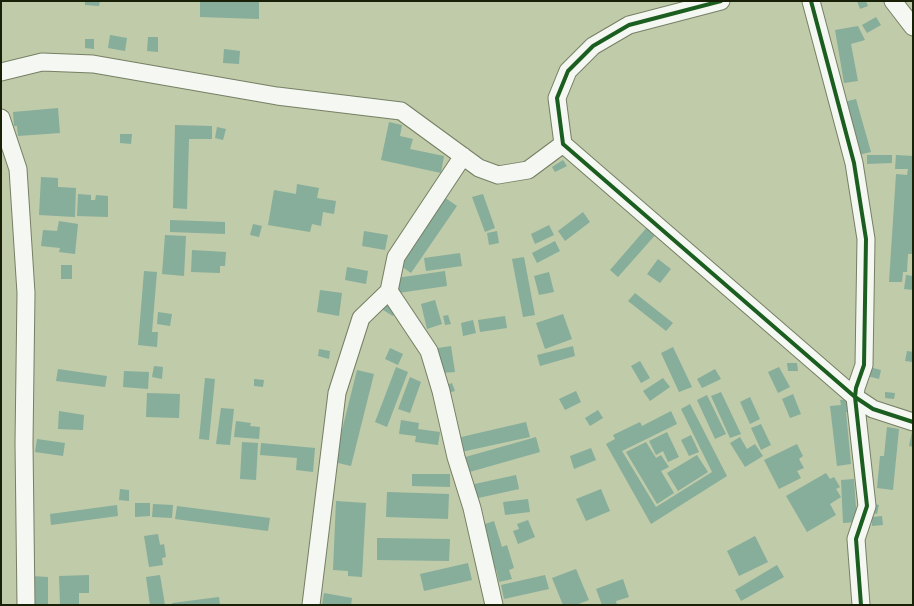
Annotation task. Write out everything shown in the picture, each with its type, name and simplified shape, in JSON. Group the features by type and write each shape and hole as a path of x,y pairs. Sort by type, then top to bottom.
{"street":[{"path":"721,1 629,25 593,46 568,71 557,98 563,144 855,397 873,409 913,422"},
{"path":"811,1 854,164 866,239 866,325 864,365 856,388 855,397 867,506 856,539 861,605"},
{"path":"893,1 913,27"},
{"path":"1,72 42,62 93,64 277,96 401,110 479,168 498,175 528,170 563,144"},
{"path":"1,118 18,169 26,293 24,443 26,605"},
{"path":"311,605 337,393 361,318 389,291 396,257 463,156"},
{"path":"389,291 429,351 441,391 456,457 472,508 494,605"}],"building":[{"path":"85,1 100,1 99,6 85,5"},
{"path":"200,1 259,1 259,19 200,17"},
{"path":"857,1 866,1 868,6 860,9"},
{"path":"876,17 881,25 867,33 862,25"},
{"path":"858,26 865,40 851,44 858,81 844,83 835,30"},
{"path":"110,35 127,38 125,51 108,48"},
{"path":"148,37 158,37 158,52 147,51"},
{"path":"85,39 94,39 94,49 85,48"},
{"path":"224,49 240,51 239,64 223,63"},
{"path":"856,99 871,152 858,155 844,102"},
{"path":"58,108 60,133 18,136 17,126 14,126 13,112"},
{"path":"389,122 402,125 400,136 413,139 410,149 444,156 441,173 381,160"},
{"path":"175,125 212,126 212,139 189,139 187,209 173,208"},
{"path":"217,127 226,129 223,140 215,138"},
{"path":"120,134 132,134 131,144 120,143"},
{"path":"867,155 892,155 892,163 867,164"},
{"path":"896,155 913,156 913,254 908,254 907,272 903,272 902,282 889,282 896,174 907,175 908,169 895,169"},
{"path":"563,160 567,166 555,172 552,167"},
{"path":"41,177 58,178 58,187 76,188 75,217 39,215"},
{"path":"297,184 319,188 317,198 336,201 334,214 323,212 321,226 312,224 310,232 268,225 274,190 296,194"},
{"path":"78,194 91,195 91,200 95,200 96,195 108,196 108,217 77,216"},
{"path":"483,194 495,228 485,232 472,197"},
{"path":"444,197 457,206 411,273 398,264"},
{"path":"583,212 590,222 565,241 558,231"},
{"path":"170,220 225,222 225,234 170,232"},
{"path":"59,221 78,224 75,254 59,252 60,248 41,246 43,230 57,231"},
{"path":"253,224 262,226 259,237 250,235"},
{"path":"549,225 554,235 535,244 531,234"},
{"path":"649,225 657,233 618,277 610,270"},
{"path":"364,231 388,235 385,250 362,246"},
{"path":"497,231 499,243 489,245 487,233"},
{"path":"165,235 186,236 184,276 162,274"},
{"path":"555,241 560,251 537,263 532,253"},
{"path":"192,250 226,252 225,266 220,266 220,273 191,272"},
{"path":"460,253 462,266 426,271 424,258"},
{"path":"524,257 535,315 523,317 512,259"},
{"path":"658,259 671,269 660,283 647,274"},
{"path":"61,265 72,265 72,279 61,279"},
{"path":"347,267 368,271 366,284 345,280"},
{"path":"144,271 157,272 152,332 158,332 157,347 138,345"},
{"path":"445,271 447,286 398,293 396,278"},
{"path":"549,272 554,292 539,295 534,276"},
{"path":"906,275 913,276 913,290 904,289"},
{"path":"320,290 342,293 339,316 317,312"},
{"path":"635,293 673,323 666,331 628,301"},
{"path":"383,300 397,309 393,316 378,307"},
{"path":"435,300 442,324 427,329 421,304"},
{"path":"158,312 172,314 170,326 157,324"},
{"path":"563,314 572,339 545,349 536,323"},
{"path":"448,315 451,324 445,325 443,316"},
{"path":"505,316 507,328 480,332 478,320"},
{"path":"473,320 476,333 463,336 461,323"},
{"path":"451,346 455,372 441,373 438,348"},
{"path":"573,346 575,356 540,366 537,355"},
{"path":"673,347 692,387 679,392 661,353"},
{"path":"390,348 403,354 398,365 385,359"},
{"path":"319,349 330,351 329,359 318,356"},
{"path":"907,351 913,352 913,362 905,361"},
{"path":"640,361 650,378 641,383 631,366"},
{"path":"787,363 797,363 798,371 788,371"},
{"path":"154,366 163,367 162,379 152,377"},
{"path":"396,367 408,372 387,427 375,422"},
{"path":"779,367 790,387 778,393 768,372"},
{"path":"869,367 881,370 879,379 867,376"},
{"path":"58,369 107,376 105,387 56,381"},
{"path":"715,369 721,379 702,388 697,379"},
{"path":"357,370 374,374 351,466 334,462"},
{"path":"124,371 149,372 148,389 123,387"},
{"path":"410,377 421,382 410,413 398,409"},
{"path":"205,378 215,379 209,440 199,439"},
{"path":"663,378 670,387 650,401 643,391"},
{"path":"254,379 264,380 263,387 254,386"},
{"path":"452,383 455,391 447,393 444,386"},
{"path":"576,391 581,402 565,410 559,399"},
{"path":"721,392 741,434 730,438 711,396"},
{"path":"885,392 895,393 894,399 885,398"},
{"path":"147,393 180,394 179,418 146,417"},
{"path":"793,394 801,414 790,418 782,399"},
{"path":"707,395 726,434 715,439 697,400"},
{"path":"750,397 760,419 750,424 740,402"},
{"path":"850,399 852,411 846,412 851,464 837,466 830,406 841,405 840,400"},
{"path":"690,404 727,476 651,524 606,444 615,439 613,435 640,422 642,426 671,411 677,424 622,451 656,507 712,472 681,409"},
{"path":"221,408 234,409 230,445 216,444"},
{"path":"598,410 603,418 590,426 585,418"},
{"path":"59,411 84,415 83,430 58,429"},
{"path":"401,420 419,423 418,429 440,432 438,445 415,442 416,436 399,434"},
{"path":"236,421 251,423 250,426 260,427 259,439 234,437"},
{"path":"526,422 530,437 461,452 457,438"},
{"path":"761,424 771,445 761,450 751,428"},
{"path":"887,427 899,429 893,490 877,488 880,456 884,456"},
{"path":"913,431 913,447 909,446"},
{"path":"667,432 679,457 668,462 663,451 656,455 649,441"},
{"path":"691,435 699,452 689,456 681,440"},
{"path":"536,437 540,452 466,473 462,458"},
{"path":"740,437 747,449 755,444 763,456 745,467 730,443"},
{"path":"37,439 65,443 63,456 35,452"},
{"path":"242,442 258,443 256,480 240,479"},
{"path":"646,442 656,458 661,455 669,467 661,471 674,493 657,504 626,452"},
{"path":"261,443 315,448 313,472 296,470 297,458 260,455"},
{"path":"797,444 803,456 799,459 804,468 797,471 801,478 779,489 764,460"},
{"path":"591,448 596,460 574,469 570,456"},
{"path":"697,455 708,472 678,491 667,473"},
{"path":"826,473 830,479 834,477 840,487 836,489 841,497 830,504 836,515 807,532 786,496"},
{"path":"412,474 450,474 450,487 412,486"},
{"path":"516,475 519,489 474,499 470,485"},
{"path":"854,479 857,522 843,523 841,480"},
{"path":"120,489 129,490 129,501 119,500"},
{"path":"601,489 610,511 586,521 576,499"},
{"path":"387,492 449,494 448,519 386,517"},
{"path":"528,499 530,512 505,515 503,502"},
{"path":"336,501 366,503 362,577 348,576 348,571 333,570"},
{"path":"135,503 150,503 150,516 135,517"},
{"path":"871,503 879,505 877,514 869,512"},
{"path":"153,504 173,505 172,518 152,517"},
{"path":"117,505 118,516 51,525 50,514"},
{"path":"177,506 270,518 268,531 175,519"},
{"path":"882,516 883,525 872,526 872,517"},
{"path":"528,520 535,537 518,544 513,531 519,529 517,524"},
{"path":"494,521 502,547 507,545 514,568 509,570 512,579 499,582 496,569 493,570 482,525"},
{"path":"158,534 160,545 164,544 166,557 162,558 163,565 149,567 144,536"},
{"path":"755,536 768,562 739,576 727,551"},
{"path":"377,538 450,539 449,561 377,560"},
{"path":"468,563 472,580 424,591 420,574"},
{"path":"777,565 784,577 741,601 735,590"},
{"path":"576,569 589,600 576,605 563,605 552,578"},
{"path":"89,575 89,593 79,593 79,604 60,604 59,576"},
{"path":"160,575 165,605 150,605 146,577"},
{"path":"545,575 549,589 504,599 501,585"},
{"path":"32,576 48,577 48,605 31,605"},
{"path":"623,579 629,597 616,601 617,605 602,605 596,589"},
{"path":"324,593 352,598 351,605 322,605"},
{"path":"219,597 220,605 172,605 172,603"}],"cycle path":[{"path":"721,1 629,25 593,46 568,71 557,98 563,144 855,397 873,409 913,422"},
{"path":"811,1 854,163 866,239 864,365 856,388 855,397 867,506 856,539 861,605"}]}
